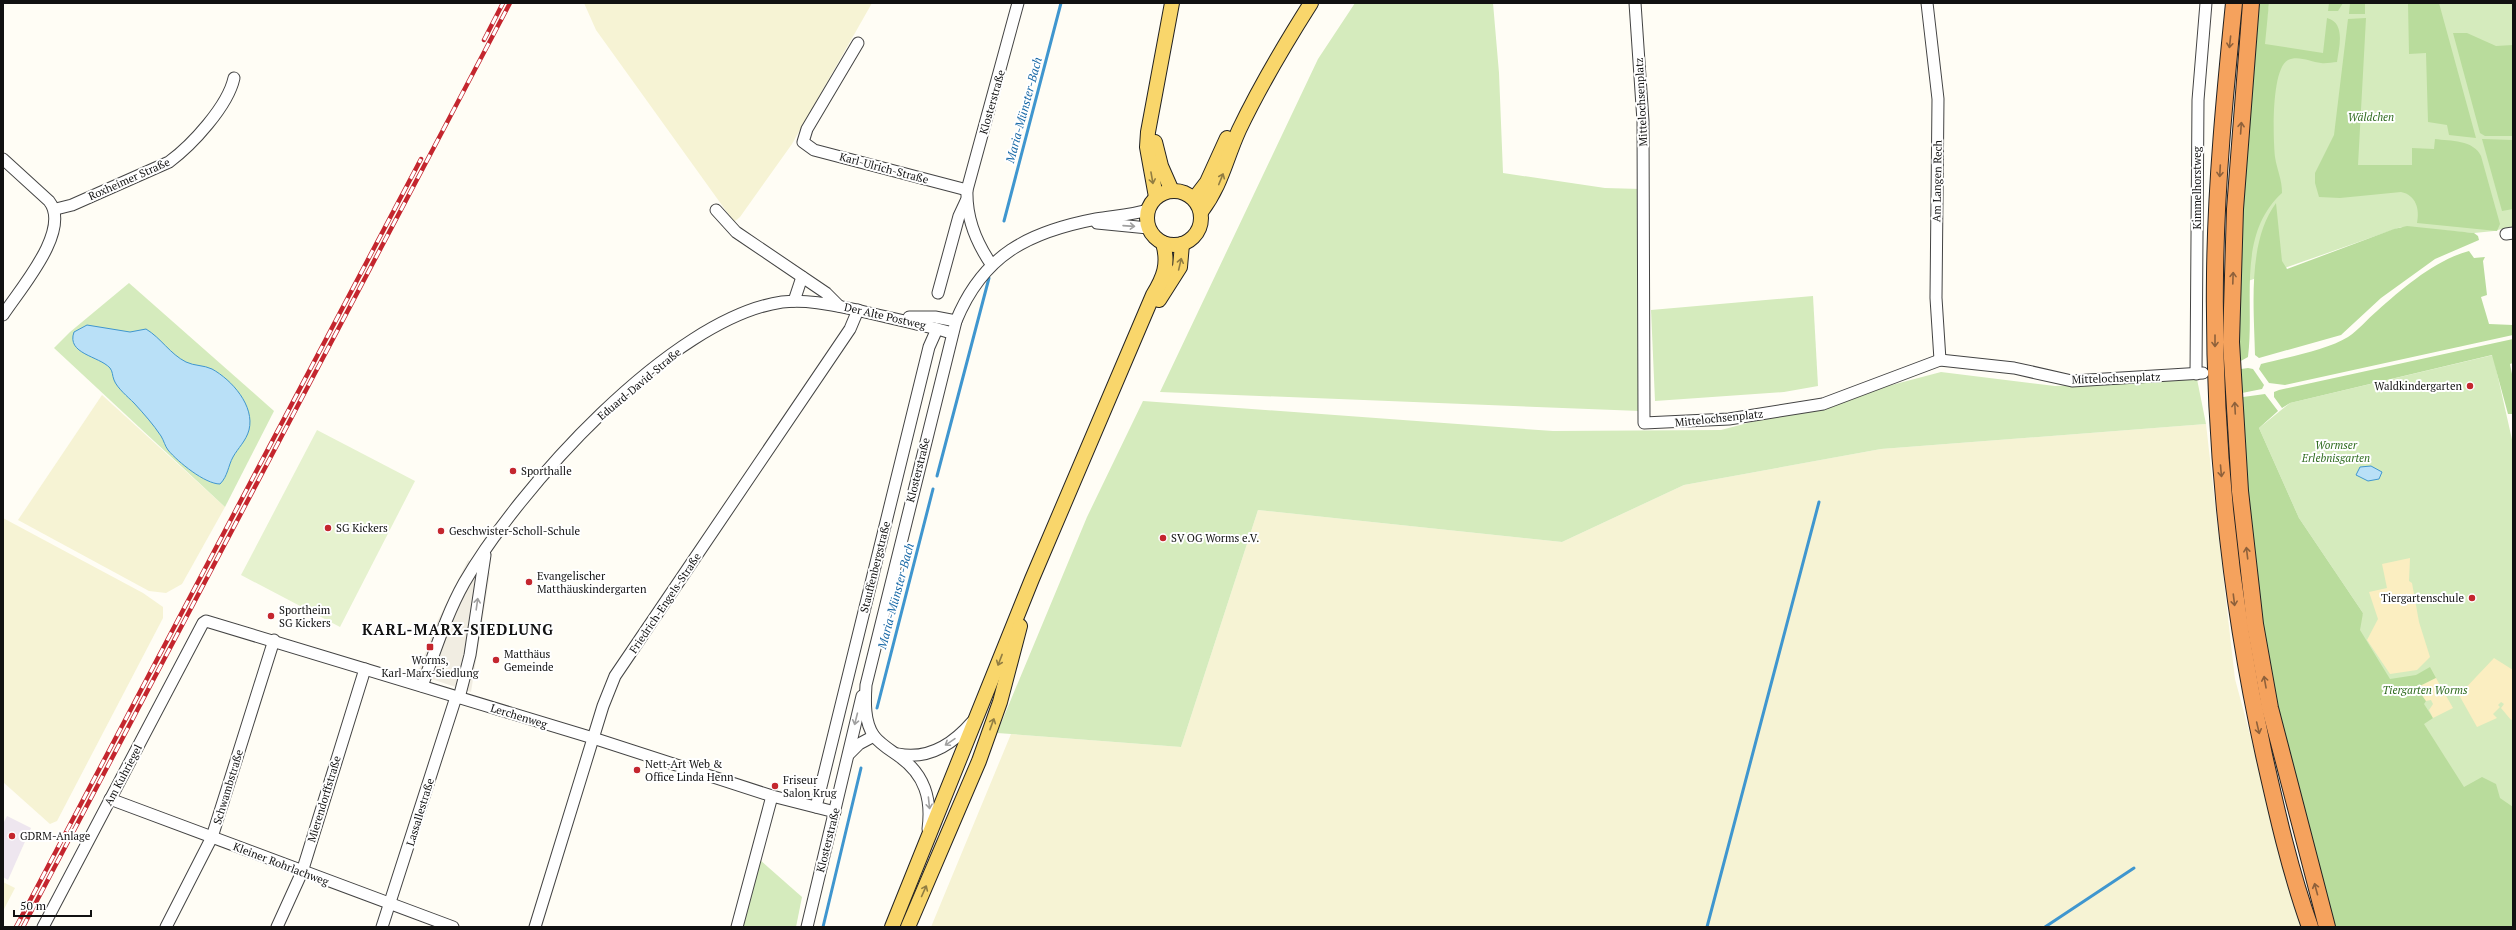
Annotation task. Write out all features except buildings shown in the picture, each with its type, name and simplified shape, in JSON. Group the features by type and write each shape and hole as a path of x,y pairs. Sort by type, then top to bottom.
{"highway":[{"path":"2234,3 2222,140 2215,271 2215,347 2219,450 2226,534 2246,676 2285,846 2310,927"},
{"path":"2251,3 2235,208 2231,342 2240,491 2255,624 2270,708 2326,927"}],"main road":[{"path":"1156,197 1147,147 1172,3"},
{"path":"1194,199 1207,182 1231,128 1264,65 1300,3"},
{"path":"1201,212 1221,181 1232,148 1247,114 1311,3"},
{"path":"1152,112 1157,152 1172,191"},
{"path":"1172,191 1186,193 1194,199 1201,212 1201,222 1197,233 1182,244 1163,243 1157,240 1148,228 1148,210 1156,197 1172,191"},
{"path":"892,927 978,716 1165,272 1167,257 1163,243"},
{"path":"908,927 979,761 1000,702 1031,595 1067,503 1152,310 1180,268 1182,244"}],"street":[{"name":"Klosterstraße","path":"991,264 974,232 966,201 967,190 1018,3"},
{"name":"Mittelochsenplatz","path":"1635,3 1643,121 1644,423 1730,419 1823,404 1940,360 2014,368 2072,381 2200,373"},
{"name":"Am Langen Rech","path":"1927,3 1938,99 1936,298 1940,360"},
{"name":"Kimmelhorstweg","path":"2200,373 2198,100 2206,3"},
{"name":"Karl-Ulrich-Straße","path":"858,43 807,129 803,142 814,150 967,190"},
{"name":"Roxheimer Straße","path":"56,209 169,162 179,155 222,105 231,91 234,78"},
{"path":"3,159 56,209 54,232 47,249 3,315"},
{"name":"Klosterstraße","path":"938,293 959,216 966,201"},
{"name":"Der Alte Postweg","path":"716,210 736,232 826,293 839,306 896,317 952,333"},
{"name":"Klosterstraße","path":"807,927 849,754 852,735 866,686 952,333 968,294 991,264 1030,238 1081,222 1148,210"},
{"name":"Klosterstraße","path":"1081,222 1148,228"},
{"path":"794,301 802,277"},
{"name":"Eduard-David-Straße","path":"422,686 455,602 487,548 543,475 620,396 676,351 703,333 732,317 761,307 794,301 839,306"},
{"name":"Friedrich-Engels-Straße","path":"535,927 593,738 615,676 850,329 858,310"},
{"path":"896,317 932,317 956,321"},
{"name":"Stauffenbergstraße","path":"816,807 929,347 938,329"},
{"name":"Eduard-David-Straße","path":"458,697 470,655 487,548"},
{"name":"Lerchenweg","path":"203,623 210,621 274,640 593,738 772,796 835,812"},
{"name":"Am Kuhriegel","path":"43,927 203,623"},
{"name":"Schwambstraße","path":"166,927 212,837 274,640"},
{"name":"Mierendorffstraße","path":"277,927 302,872 365,669"},
{"name":"Klosterstraße","path":"866,686 866,712 874,736"},
{"name":"Lassallestraße","path":"382,927 391,905 458,697"},
{"path":"895,753 915,756 939,749 964,732 978,716"},
{"path":"849,754 859,744 874,736 914,768 925,786 930,816 926,842"},
{"path":"737,927 772,796"},
{"name":"Kleiner Rohrlachweg","path":"110,799 302,872 453,927"}],"shaded area":[{"path":"584,3 872,3 792,144 740,217 734,222 596,30"},
{"path":"102,395 225,507 182,584 166,593 149,591 18,520"},
{"path":"2206,424 2235,679 2302,927 931,927 1011,734 1181,747 1258,510 1562,542 1684,485 1881,449"},
{"path":"3,518 143,593 163,607 163,618 57,821 50,824 3,782"},
{"path":"468,560 490,573 471,692 410,672 417,671 420,667 437,622"},
{"path":"7,816 31,828 8,880 3,877 3,824"},
{"path":"3,882 15,888 3,911"}],"green space":[{"path":"1355,3 1493,3 1499,73 1503,173 1605,188 1641,189 1640,411 1160,392 1318,59"},
{"path":"2259,3 2269,3 2265,44 2323,53 2327,18 2337,25 2340,43 2337,62 2323,63 2296,58 2288,60 2282,66 2274,105 2274,135 2275,157 2282,193 2268,210 2258,229 2250,270 2250,336 2248,357 2239,362 2244,182 2254,48"},
{"name":"Wäldchen","path":"2269,3 2513,3 2513,226 2494,231 2474,233 2401,227 2248,281 2259,74"},
{"path":"2329,3 2343,3 2338,11 2328,11"},
{"path":"2350,3 2365,3 2365,14 2349,14"},
{"path":"2408,3 2439,3 2476,138 2449,135 2447,125 2428,122 2426,53 2409,54"},
{"path":"2366,18 2358,165 2412,165 2412,148 2434,149 2435,139 2467,144 2478,151 2481,156 2500,224 2497,231 2417,223 2418,213 2416,203 2410,196 2401,192 2340,198 2319,197 2315,183 2315,173 2334,135 2348,19"},
{"path":"2453,33 2467,33 2496,46 2513,45 2513,136 2485,136 2480,133"},
{"path":"2482,139 2513,140 2513,209 2502,211"},
{"path":"2276,203 2282,261 2287,269 2394,229 2407,226 2474,233 2478,236 2479,240 2435,259 2381,298 2341,335 2259,358 2255,355 2254,276 2256,256 2260,237 2267,219"},
{"path":"2469,251 2474,258 2485,257 2483,261 2487,295 2481,297 2489,324 2513,325 2513,335 2285,385 2269,383 2259,369 2261,364 2318,350 2348,337 2373,314 2420,276 2444,261"},
{"path":"129,283 274,411 225,507 54,348 70,332"},
{"path":"1813,296 1818,386 1784,392 1655,401 1651,310"},
{"path":"2513,339 2513,363 2510,364 2513,379 2513,414 2508,414 2492,355 2290,403 2282,408 2274,397 2274,392 2279,390"},
{"name":"Tiergarten Worms","path":"2493,355 2513,444 2513,862 2325,699 2363,613 2299,518 2259,428 2290,403"},
{"path":"2241,369 2253,369 2264,385 2262,389 2242,393"},
{"path":"1941,372 2055,386 2109,384 2196,374 2206,424 1881,449 1684,485 1562,542 1258,510 1181,747 997,733 1087,517 1143,401 1553,431 1721,430"},
{"path":"2265,394 2278,411 2259,428 2299,518 2363,613 2360,630 2390,679 2416,675 2430,667 2436,678 2420,686 2426,701 2424,704 2433,718 2424,724 2464,787 2482,777 2496,784 2500,798 2513,807 2513,927 2335,927 2277,702 2264,632 2247,496 2243,397"},
{"name":"SG Kickers","path":"317,430 415,481 340,627 241,575"},
{"path":"759,859 802,897 796,927 741,927"}],"sand":[{"path":"2410,558 2409,581 2412,583 2419,622 2430,657 2417,670 2390,674 2367,640 2378,619 2369,592 2387,588 2382,564"},
{"path":"2494,658 2513,670 2513,719 2511,720 2501,708 2504,704 2501,702 2498,705 2500,707 2493,714 2497,718 2477,727 2459,695"},
{"path":"2436,678 2453,708 2433,718 2429,710 2433,704 2431,700 2426,701 2421,694 2420,686"}],"water":[{"path":"87,325 130,332 146,329 180,359 212,369 234,387 245,403 249,412 249,430 244,441 233,457 225,478 220,484 214,483 200,476 172,455 152,423 118,386 114,380 110,368 79,350 73,339 74,332"},
{"path":"2371,466 2382,472 2379,479 2368,481 2356,475 2360,467"}],"waterway":[{"name":"Maria-Münster-Bach","path":"1004,221 1061,3"},
{"name":"Maria-Münster-Bach","path":"937,476 989,278"},
{"name":"Maria-Münster-Bach","path":"877,708 933,489"},
{"path":"1707,927 1819,502"},
{"name":"Maria-Münster-Bach","path":"823,927 861,768"},
{"path":"2045,927 2134,868"}],"railway":[{"path":"484,40 503,3"},
{"path":"23,927 510,3"},
{"path":"16,927 421,159"}],"place":[{"name":"Waldkindergarten","path":"2470,386"},
{"name":"Sporthalle","path":"513,471"},
{"name":"SG Kickers","path":"328,528"},
{"name":"Geschwister-Scholl-Schule","path":"441,531"},
{"name":"SV OG Worms e.V.","path":"1163,538"},
{"name":"Evangelischer Matthäuskindergarten","path":"529,582"},
{"name":"Tiergartenschule","path":"2472,598"},
{"name":"Sportheim SG Kickers","path":"271,616"},
{"name":"Worms, Karl-Marx-Siedlung","path":"430,647"},
{"name":"Matthäus Gemeinde","path":"496,660"},
{"name":"Nett-Art Web & Office Linda Henn","path":"637,770"},
{"name":"Friseur Salon Krug","path":"775,786"},
{"name":"GDRM-Anlage","path":"12,836"}],"district":[{"name":"KARL-MARX-SIEDLUNG","path":"458,630"}],"park label":[{"name":"Wormser Erlebnisgarten","path":"2336,451"}]}
